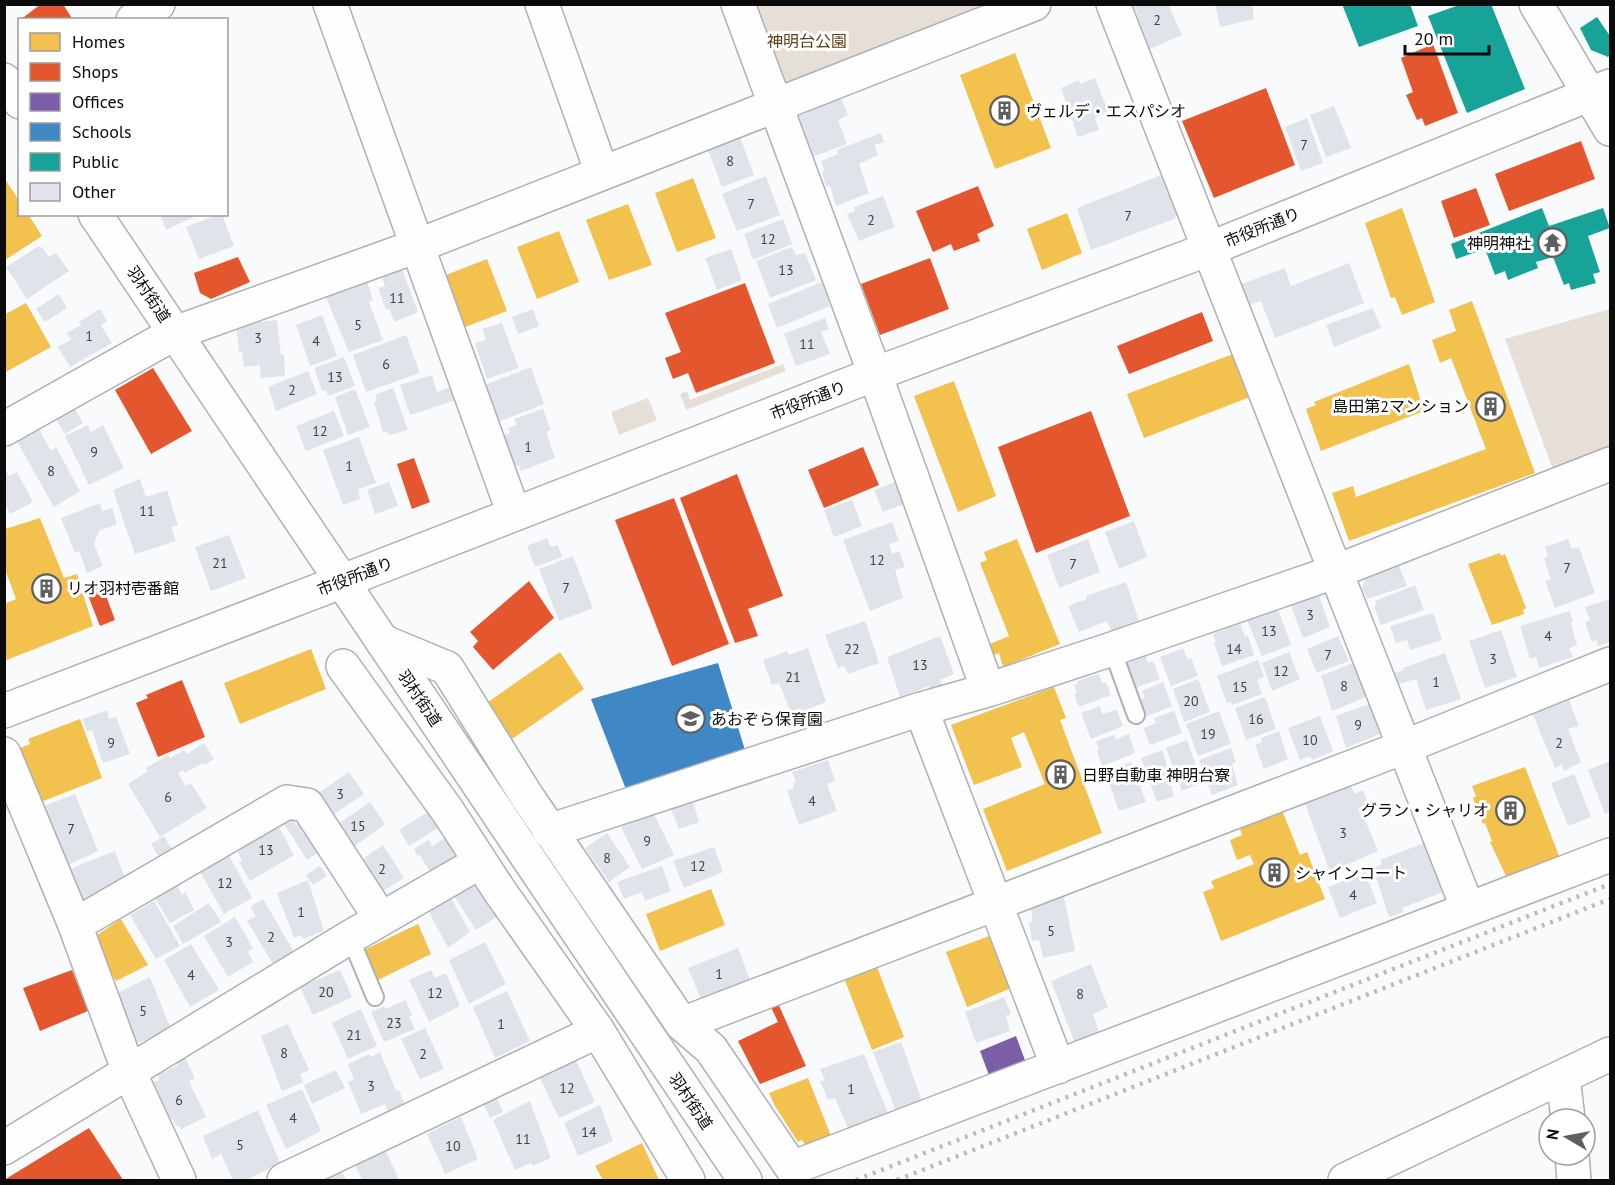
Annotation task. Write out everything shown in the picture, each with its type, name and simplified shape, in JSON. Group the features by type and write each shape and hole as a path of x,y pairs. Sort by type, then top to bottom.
{"street":[{"path":"136,18 158,4"},
{"path":"330,4 514,514"},
{"path":"542,4 602,173"},
{"path":"738,4 875,374 988,690"},
{"path":"4,429 175,333 417,246 776,106 991,13 1034,4"},
{"path":"1113,4 1468,909"},
{"path":"1536,4 1600,90 1611,129"},
{"name":"市役所通り","path":"4,711 875,374 1209,249 1600,90"},
{"name":"羽村街道","path":"96,216 344,581 517,845 746,1180"},
{"path":"549,831 921,709 1112,650 1337,571 1611,465"},
{"path":"382,640 447,668 549,831 681,1024 711,1049 792,1168 1611,855"},
{"path":"681,1024 1404,747 1611,664"},
{"path":"343,666 447,810 480,862 598,1031 688,1180"},
{"path":"921,709 1058,1067"},
{"path":"4,754 75,925 129,1072 179,1180"},
{"path":"75,925 287,802 307,805 381,919"},
{"path":"4,1148 381,919 480,862"},
{"path":"284,1180 598,1031"},
{"path":"1345,1180 1611,1054"},
{"path":"1563,1077 1567,1107"}],"lane":[{"path":"1112,650 1136,715"},
{"path":"350,938 375,997"}],"green space":[{"name":"神明台公園","path":"978,4 973,22 795,87 781,81 753,5"},
{"path":"1610,309 1610,455 1555,475 1505,339"},
{"path":"783,364 786,371 686,410 680,394 687,391 690,400"},
{"path":"648,398 657,420 619,435 611,412"}],"building: Homes":[{"name":"ヴェルデ・エスパシオ","path":"1015,53 1051,148 995,169 960,75"},
{"path":"693,178 716,238 677,252 655,193"},
{"path":"5,179 18,199 18,216 29,216 42,236 5,260"},
{"path":"628,204 652,265 609,280 586,220"},
{"path":"1402,208 1435,302 1402,315 1395,297 1391,298 1365,223"},
{"path":"1067,213 1082,253 1042,270 1027,229"},
{"path":"559,231 579,282 537,299 517,247"},
{"path":"487,259 507,311 465,327 446,275"},
{"name":"島田第2マンション","path":"1472,301 1535,473 1349,541 1332,493 1353,486 1356,497 1486,449 1451,358 1440,363 1432,340 1456,331 1449,310"},
{"path":"26,303 51,347 4,373 4,315"},
{"path":"1233,354 1250,397 1144,438 1127,394"},
{"path":"1409,364 1424,411 1321,451 1306,409 1316,405 1314,402"},
{"path":"954,381 996,496 958,512 914,396"},
{"name":"リオ羽村壱番館","path":"40,518 64,578 77,574 93,626 4,661 4,604 16,599 5,569 5,529"},
{"path":"1017,539 1060,644 1003,667 999,653 994,655 990,644 1009,636 980,563 987,560 984,552"},
{"path":"1500,553 1501,556 1505,554 1526,608 1523,610 1524,614 1492,625 1468,564"},
{"path":"311,649 326,689 240,724 224,683"},
{"path":"560,652 584,689 512,739 488,702"},
{"name":"日野自動車 神明台寮","path":"1054,687 1066,718 1060,720 1102,833 1007,871 983,809 1045,784 1024,732 1011,738 1022,767 974,785 951,725"},
{"path":"80,719 102,778 41,802 20,748 30,744 28,739"},
{"name":"グラン・シャリオ","path":"1525,767 1559,856 1506,876 1473,798 1476,796 1472,786"},
{"name":"シャインコート","path":"1279,803 1300,855 1307,852 1325,899 1221,941 1203,892 1214,888 1211,881 1254,864 1250,855 1237,860 1230,840 1242,835 1237,820"},
{"path":"711,889 725,925 660,951 646,914"},
{"path":"121,919 148,965 116,981 91,939"},
{"path":"418,924 431,954 376,981 364,950"},
{"path":"992,935 1011,988 967,1007 946,952"},
{"path":"875,962 904,1037 872,1050 842,973"},
{"path":"808,1078 831,1136 807,1148 802,1140 798,1142 769,1093"},
{"path":"642,1143 659,1180 603,1180 595,1166"}],"building: Shops":[{"path":"41,4 63,4 72,18 23,18"},
{"path":"1433,44 1458,113 1425,126 1422,118 1417,120 1406,95 1413,92 1401,58"},
{"path":"1266,88 1295,165 1214,198 1182,121"},
{"path":"1581,141 1595,179 1509,211 1495,174"},
{"path":"978,186 994,226 977,234 980,241 954,251 951,244 933,252 916,211"},
{"path":"1476,188 1490,225 1454,238 1441,201"},
{"path":"238,257 250,282 211,299 200,293 194,273"},
{"path":"930,258 949,309 880,335 861,284"},
{"path":"745,283 775,363 696,393 688,373 673,379 665,358 681,352 665,313"},
{"path":"1202,312 1213,341 1129,374 1117,346"},
{"path":"153,368 192,431 151,454 115,390"},
{"path":"1091,411 1130,516 1036,553 998,447"},
{"path":"863,447 879,485 824,508 808,470"},
{"path":"414,458 430,502 412,509 397,464"},
{"path":"737,474 783,596 748,609 758,636 735,643 680,498"},
{"path":"674,498 729,644 672,666 615,520"},
{"path":"100,579 115,620 100,626 84,585"},
{"path":"529,581 554,618 493,670 473,647 478,641 470,632"},
{"path":"182,680 205,737 158,757 136,703 148,698 146,695"},
{"path":"72,970 88,1011 40,1031 23,988"},
{"path":"777,1001 806,1066 760,1084 738,1041 778,1022 770,1005"},
{"path":"89,1128 123,1180 4,1180"}],"building: Offices":[{"path":"1016,1036 1026,1063 990,1078 980,1051"}],"building: Schools":[{"name":"あおぞら保育園","path":"718,663 745,750 627,792 591,699"}],"building: Public":[{"path":"1342,4 1410,4 1418,26 1359,47"},
{"path":"1462,4 1491,4 1525,89 1467,113 1428,16"},
{"path":"1597,17 1610,36 1610,55 1608,57 1591,50 1580,28"},
{"path":"1542,208 1549,226 1603,208 1610,228 1588,236 1600,272 1593,274 1596,283 1571,290 1569,283 1564,285 1553,257 1536,262 1538,268 1508,280 1505,271 1495,275 1485,249 1456,259 1451,244"}],"building: Other":[{"path":"1133,4 1168,4 1182,35 1150,49"},
{"path":"1215,4 1252,4 1254,19 1220,27"},
{"path":"1095,78 1108,111 1095,118 1099,130 1078,137 1061,88 1079,80 1080,84"},
{"path":"840,96 848,115 838,120 847,144 812,157 798,116 807,113 805,109"},
{"path":"1334,106 1351,148 1326,157 1310,115"},
{"path":"1307,118 1323,163 1301,171 1285,127"},
{"path":"881,133 884,142 874,145 878,155 859,164 869,193 836,206 830,186 826,187 822,172 825,171 821,161 838,154 837,150"},
{"path":"739,134 754,175 722,187 707,147"},
{"path":"1164,174 1179,212 1174,219 1091,250 1077,208"},
{"path":"766,176 780,215 737,231 722,194"},
{"path":"883,196 895,227 859,241 847,214 855,211 854,207"},
{"path":"161,216 196,216 166,230"},
{"path":"214,216 223,216 234,246 199,259 186,227"},
{"path":"783,219 792,244 753,260 744,234"},
{"path":"39,246 49,257 56,253 69,271 27,299 6,267"},
{"path":"792,247 796,255 805,253 816,280 770,298 756,261"},
{"path":"731,249 742,280 717,290 705,258"},
{"path":"399,261 418,312 394,322 389,308 386,310 378,288 385,286 379,269"},
{"path":"1349,263 1364,303 1275,338 1261,301 1246,306 1239,285 1285,268 1291,286"},
{"path":"364,272 373,300 369,302 383,340 349,352 322,288"},
{"path":"822,282 830,306 777,328 768,304"},
{"path":"59,294 67,308 45,322 36,309"},
{"path":"1373,308 1381,328 1334,347 1326,325"},
{"path":"100,309 107,321 101,325 112,343 70,367 58,347 71,340 67,333 81,325 79,322"},
{"path":"533,309 539,326 518,334 512,317"},
{"path":"322,315 337,356 310,366 296,325"},
{"path":"825,318 829,329 821,332 830,354 796,366 784,334"},
{"path":"277,320 281,355 284,354 285,376 261,378 260,365 244,367 242,352 239,352 236,324"},
{"path":"502,323 519,368 487,379 475,343 486,340 482,329"},
{"path":"406,335 420,373 366,392 353,355"},
{"path":"344,357 355,386 328,396 326,390 322,391 314,368"},
{"path":"531,367 544,404 496,423 482,386"},
{"path":"308,371 317,394 276,411 268,387"},
{"path":"432,375 437,392 451,387 456,400 410,415 400,385"},
{"path":"393,388 408,430 389,435 387,431 383,432 374,402 377,401 375,395"},
{"path":"355,389 370,427 348,435 335,397"},
{"path":"73,405 83,423 65,434 54,416"},
{"path":"543,409 551,430 546,432 555,458 521,471 519,465 513,466 501,436 510,433 508,428 517,425 514,419"},
{"path":"334,411 344,436 306,451 296,426"},
{"path":"88,425 91,432 103,425 124,468 89,485 65,436"},
{"path":"37,426 51,451 56,447 80,491 54,507 15,438"},
{"path":"359,437 376,483 358,489 360,499 343,505 323,450"},
{"path":"4,468 9,476 17,472 33,502 10,514 7,508 4,509"},
{"path":"140,479 146,497 167,490 178,525 171,527 176,541 135,554 113,490"},
{"path":"898,481 907,503 883,512 874,490"},
{"path":"389,482 398,506 375,514 367,490"},
{"path":"852,500 862,526 834,537 824,510"},
{"path":"100,503 102,511 112,508 117,524 99,531 94,544 103,566 87,573 79,551 75,553 61,518"},
{"path":"1134,521 1147,557 1119,569 1105,532"},
{"path":"892,522 899,541 889,544 892,554 899,551 905,567 895,570 903,598 870,611 843,540"},
{"path":"229,535 246,578 211,591 195,547"},
{"path":"547,538 551,547 558,545 562,557 535,567 527,546"},
{"path":"1088,539 1100,572 1059,588 1047,555"},
{"path":"1568,539 1572,549 1579,547 1595,593 1555,608 1545,581 1551,579 1544,558 1548,556 1545,547"},
{"path":"573,556 593,608 559,621 539,569"},
{"path":"1398,563 1407,586 1367,599 1362,588 1366,574"},
{"path":"1126,582 1140,624 1112,633 1107,621 1079,632 1068,606 1087,599 1086,596"},
{"path":"1415,585 1424,610 1381,625 1374,606 1377,605 1375,601"},
{"path":"1318,593 1330,627 1303,638 1290,603"},
{"path":"1610,599 1610,642 1598,646 1596,640 1592,642 1585,622 1590,620 1585,607"},
{"path":"1277,606 1291,645 1262,656 1246,618"},
{"path":"1570,611 1577,645 1569,648 1573,657 1539,668 1536,657 1530,659 1520,626"},
{"path":"1433,613 1442,640 1410,650 1407,640 1396,643 1390,626"},
{"path":"865,621 879,663 848,674 844,666 838,668 825,635"},
{"path":"1240,623 1245,637 1248,636 1254,655 1222,666 1213,634"},
{"path":"1501,630 1517,677 1485,688 1469,641"},
{"path":"940,636 954,674 940,680 943,688 931,692 929,686 900,697 887,657"},
{"path":"1338,636 1349,661 1317,673 1307,649"},
{"path":"808,648 826,702 792,715 779,683 772,685 763,660 787,651 789,655"},
{"path":"1183,648 1187,659 1191,658 1198,676 1171,686 1160,657"},
{"path":"1289,652 1300,679 1272,691 1262,663"},
{"path":"1445,653 1461,699 1426,710 1416,679 1398,684 1395,673"},
{"path":"1146,655 1148,663 1153,661 1160,679 1130,690 1123,669 1129,667 1127,663"},
{"path":"1258,660 1264,676 1257,680 1262,694 1232,705 1231,702 1227,703 1217,676"},
{"path":"1355,662 1368,696 1332,711 1321,676"},
{"path":"1099,674 1102,683 1106,682 1111,695 1079,707 1074,694 1077,693 1074,685 1078,684 1077,681"},
{"path":"1198,679 1210,712 1184,722 1173,689"},
{"path":"1163,682 1172,706 1140,719 1134,701 1145,698 1142,691"},
{"path":"1265,697 1276,729 1246,740 1235,708"},
{"path":"1569,700 1579,726 1568,729 1581,762 1564,771 1562,764 1555,768 1530,708 1550,701 1552,707"},
{"path":"1369,704 1380,734 1346,748 1336,716"},
{"path":"1100,706 1102,714 1117,710 1123,726 1091,739 1081,713"},
{"path":"107,710 109,719 116,717 130,754 103,763 92,730 87,732 83,719"},
{"path":"1174,711 1182,733 1150,745 1143,728 1156,723 1154,718"},
{"path":"1219,711 1231,744 1198,756 1186,724"},
{"path":"1320,716 1333,751 1312,760 1310,756 1300,760 1288,728"},
{"path":"1279,731 1288,759 1264,769 1255,745 1262,742 1261,738"},
{"path":"1129,734 1135,753 1102,766 1096,741 1114,735 1116,739"},
{"path":"1187,740 1197,768 1194,769 1199,784 1182,791 1166,748"},
{"path":"204,743 214,759 185,773 183,770 178,773 186,786 191,783 207,808 160,837 128,784 148,771 146,768 168,755 170,758 184,750 187,754"},
{"path":"1231,748 1236,762 1232,764 1238,785 1212,795 1199,760"},
{"path":"1162,750 1174,796 1157,802 1141,758"},
{"path":"828,760 835,781 827,784 837,811 799,825 787,791 794,788 793,783 796,783 792,772"},
{"path":"1610,761 1610,812 1605,814 1588,770"},
{"path":"1131,762 1146,802 1119,811 1105,772"},
{"path":"349,772 364,794 331,816 317,794"},
{"path":"1574,774 1591,817 1568,826 1551,783"},
{"path":"1349,780 1354,794 1363,790 1371,811 1363,815 1378,851 1330,872 1303,798"},
{"path":"75,794 98,851 66,866 44,806"},
{"path":"370,802 385,824 349,850 332,828"},
{"path":"693,802 699,822 679,829 671,809"},
{"path":"431,810 441,826 409,846 399,830"},
{"path":"653,812 674,855 642,869 621,827"},
{"path":"291,817 296,825 304,820 322,850 307,860 283,822"},
{"path":"276,822 294,855 250,881 239,862 242,861 238,852 244,848 242,844"},
{"path":"607,833 630,867 609,882 585,848"},
{"path":"451,834 458,846 454,862 432,875 414,849 429,840 432,846"},
{"path":"164,836 173,851 160,859 151,844"},
{"path":"1424,843 1443,892 1402,908 1404,912 1389,917 1373,868 1382,864 1380,860"},
{"path":"383,845 404,878 380,893 360,861"},
{"path":"714,847 723,872 684,888 673,861"},
{"path":"115,851 128,886 80,903 67,870"},
{"path":"227,852 252,898 224,914 198,868"},
{"path":"320,866 327,876 313,885 306,875"},
{"path":"662,866 671,891 645,901 642,892 624,899 617,882"},
{"path":"1365,872 1377,903 1340,918 1328,887"},
{"path":"308,880 324,931 303,939 301,935 294,938 277,893"},
{"path":"176,884 182,895 185,892 194,910 170,923 152,893"},
{"path":"472,885 479,887 497,917 476,930 454,896"},
{"path":"1063,892 1075,951 1043,958 1039,940 1032,941 1029,922 1033,922 1029,900"},
{"path":"451,898 470,932 448,948 429,912"},
{"path":"263,899 294,952 273,964 247,921 256,916 250,907"},
{"path":"154,901 180,946 156,959 130,915"},
{"path":"209,903 221,922 183,944 173,926"},
{"path":"235,917 253,948 248,952 253,962 228,977 204,936"},
{"path":"485,942 506,984 469,1004 449,960"},
{"path":"191,944 219,990 190,1007 164,960"},
{"path":"738,948 750,980 701,999 688,968"},
{"path":"1091,964 1108,1007 1093,1014 1099,1032 1074,1041 1051,981"},
{"path":"340,970 352,997 313,1015 300,987"},
{"path":"431,970 435,978 446,973 460,1006 429,1022 409,980"},
{"path":"150,977 171,1029 135,1044 117,993"},
{"path":"507,991 530,1041 495,1058 473,1007"},
{"path":"1004,997 1011,1014 1006,1016 1010,1031 976,1043 965,1012"},
{"path":"406,1000 412,1015 409,1017 415,1029 384,1042 371,1012"},
{"path":"361,1009 377,1046 348,1059 332,1023"},
{"path":"288,1024 309,1070 300,1074 303,1082 282,1091 261,1036"},
{"path":"425,1028 444,1069 420,1079 401,1039"},
{"path":"901,1042 923,1104 897,1114 873,1052"},
{"path":"380,1052 396,1091 399,1090 404,1103 388,1111 385,1104 361,1114 348,1082 354,1080 348,1064 369,1054 371,1057"},
{"path":"864,1054 890,1118 850,1133 835,1098 828,1100 820,1081 825,1080 820,1069"},
{"path":"574,1056 595,1102 559,1118 538,1074"},
{"path":"185,1057 195,1079 189,1081 206,1117 181,1129 176,1126 173,1119 170,1121 151,1083 159,1080 158,1075 178,1065 176,1060"},
{"path":"336,1070 345,1088 312,1104 304,1085"},
{"path":"302,1089 321,1131 286,1149 266,1105"},
{"path":"494,1092 503,1112 490,1118 481,1099"},
{"path":"530,1101 551,1158 515,1170 493,1120"},
{"path":"600,1105 613,1141 578,1156 564,1123"},
{"path":"258,1110 280,1163 246,1180 233,1180 221,1154 212,1159 203,1136"},
{"path":"461,1117 478,1159 445,1174 427,1134"},
{"path":"385,1149 399,1180 362,1180 354,1162"},
{"path":"339,1165 346,1180 304,1180"}],"railway":[{"path":"856,1180 1610,884"},
{"path":"897,1180 1610,899"}],"place":[{"name":"ヴェルデ・エスパシオ","path":"1005,111"},
{"name":"神明神社","path":"1552,243"},
{"name":"島田第2マンション","path":"1490,406"},
{"name":"リオ羽村壱番館","path":"46,588"},
{"name":"あおぞら保育園","path":"690,719"},
{"name":"日野自動車 神明台寮","path":"1061,775"},
{"name":"グラン・シャリオ","path":"1510,810"},
{"name":"シャインコート","path":"1274,873"}]}
